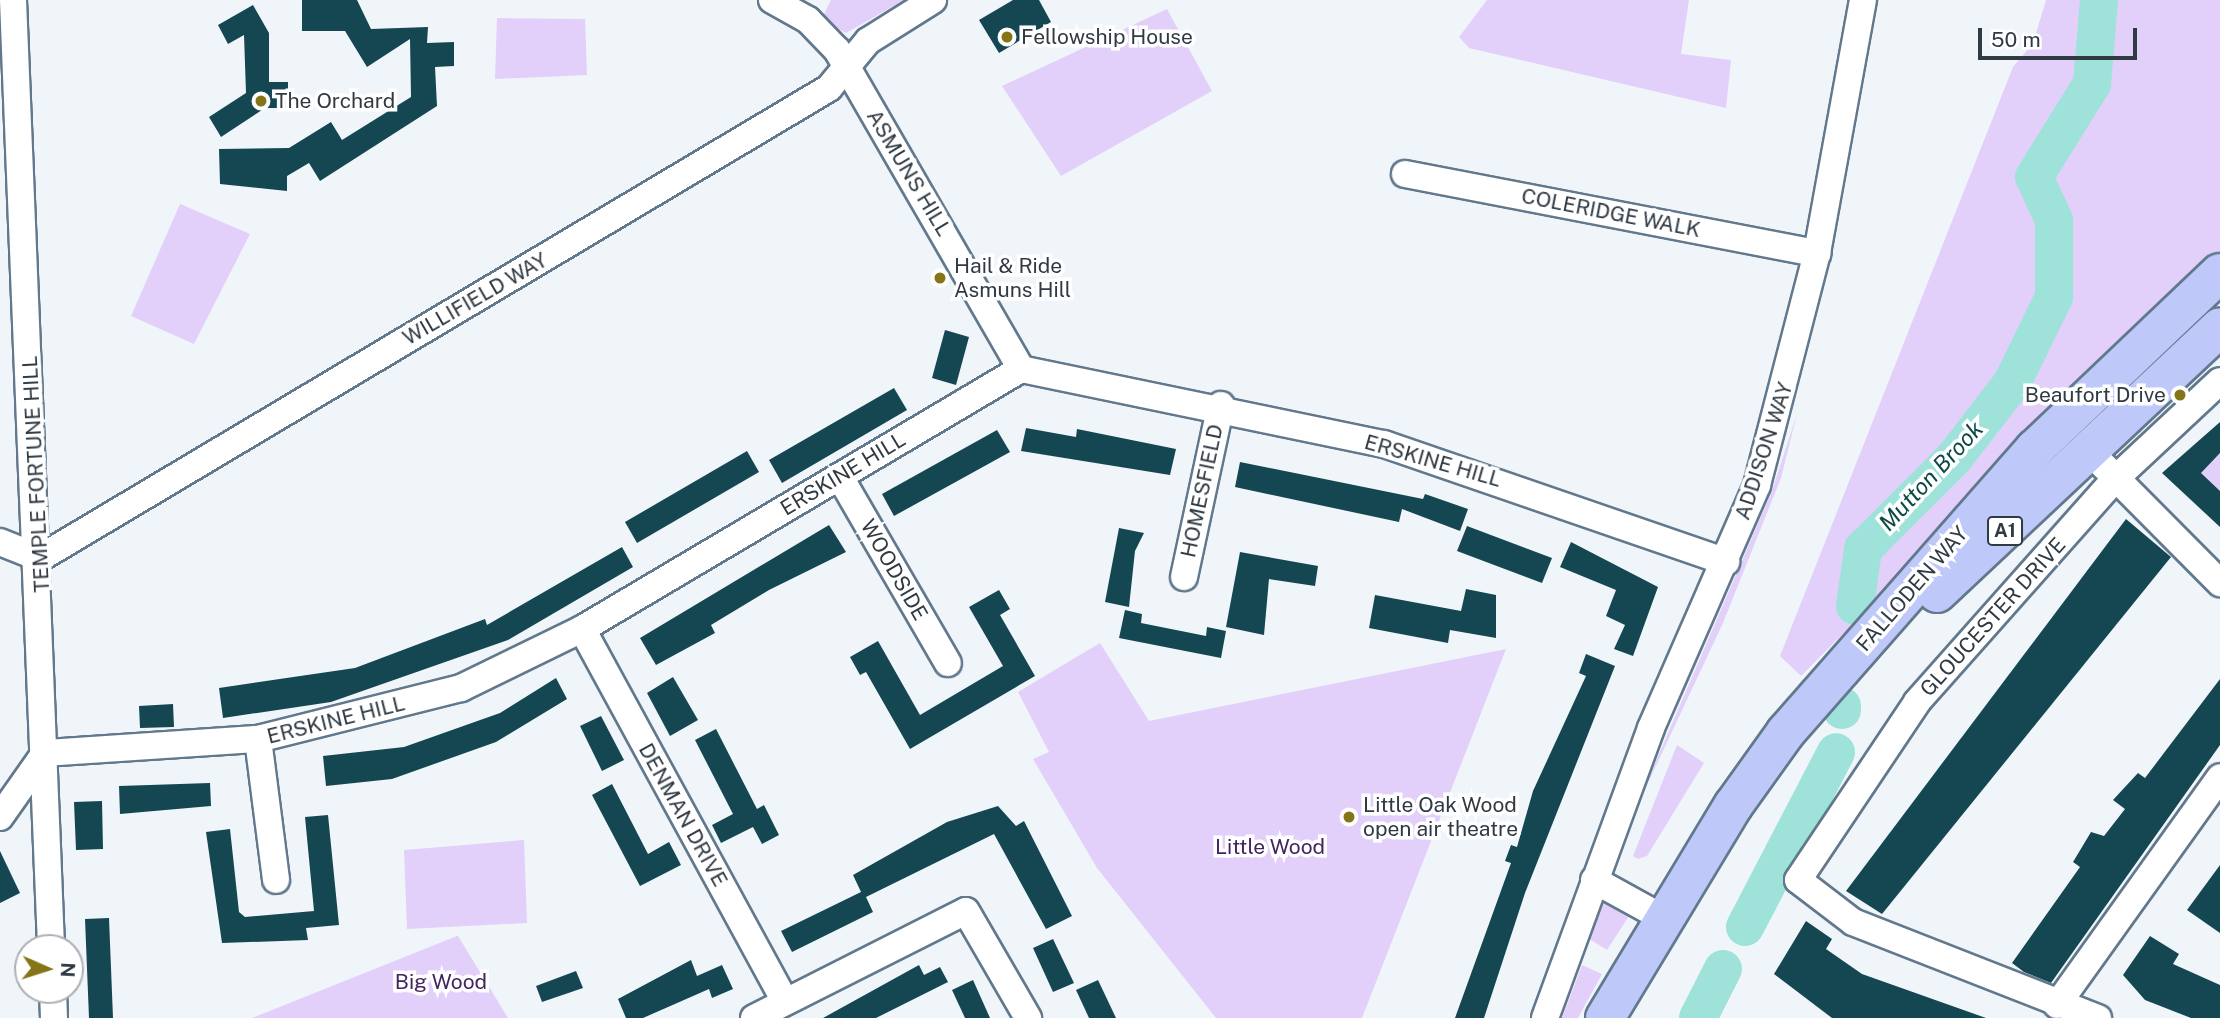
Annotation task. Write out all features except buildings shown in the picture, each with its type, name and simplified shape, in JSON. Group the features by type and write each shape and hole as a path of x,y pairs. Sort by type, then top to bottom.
{"highway":[{"name":"FALLODEN WAY","path":"1605,1018 1663,918 1786,732 2062,424 2220,273"},
{"name":"FALLODEN WAY","path":"1786,732 2102,467 2220,327"},
{"path":"2062,424 2102,467"}],"street":[{"name":"TEMPLE FORTUNE HILL","path":"13,0 40,558 51,934"},
{"name":"ASMUNS HILL","path":"772,0 814,10 837,50 844,69 1021,369"},
{"name":"WILLIFIELD WAY","path":"40,558 829,88 868,41 933,0"},
{"name":"ADDISON WAY","path":"1545,1018 1651,728 1726,562 1782,403 1817,253 1863,0"},
{"name":"COLERIDGE WALK","path":"1405,174 1817,253"},
{"name":"ERSKINE HILL","path":"45,753 258,739 461,688 582,629 1021,369 1221,405 1305,430 1384,444 1726,562"},
{"name":"GLOUCESTER DRIVE","path":"2057,1006 1853,922 1798,880 1917,702 2102,467 2220,381"},
{"name":"HOMESFIELD","path":"1184,577 1221,405"},
{"path":"2102,467 2220,583"},
{"name":"WOODSIDE","path":"840,477 948,663"},
{"path":"0,541 40,558"},
{"name":"DENMAN DRIVE","path":"582,629 785,1001"},
{"path":"258,739 276,880"},
{"path":"0,817 45,753"},
{"path":"2098,1018 2057,1006 2220,777"},
{"path":"1594,880 1663,918"},
{"path":"754,1018 966,911 1028,1018"}],"green space":[{"path":"831,0 904,0 846,33 821,20"},
{"path":"1487,0 1689,0 1681,54 1731,60 1726,108 1469,48 1459,37"},
{"path":"2046,0 2220,0 2220,254 1801,676 1780,656 2013,67 2033,43"},
{"path":"1167,9 1212,91 1061,176 1002,86"},
{"path":"497,18 585,19 587,75 495,79"},
{"path":"180,204 250,234 194,344 131,316"},
{"path":"1797,414 1781,478 1723,623 1632,817 1772,491"},
{"path":"2220,454 2220,491 2201,473"},
{"name":"Little Wood","path":"1100,643 1149,721 1506,649 1362,1018 1216,1018 1097,868 1033,759 1049,752 1018,692"},
{"path":"1677,745 1704,763 1647,856 1638,859 1633,856"},
{"path":"524,840 527,923 407,929 404,850"},
{"path":"1603,899 1629,916 1607,950 1586,937"},
{"name":"Big Wood","path":"457,936 508,1018 252,1018"},
{"path":"1582,965 1602,974 1578,1018 1562,1018"}],"waterway":[{"name":"Mutton Brook","path":"1855,606 1863,549 1954,458 2012,383 2054,297 2054,220 2034,177 2092,84 2099,0"},
{"name":"Mutton Brook","path":"1745,927 1836,752"},
{"name":"Mutton Brook","path":"1698,1018 1723,969"}],"place":[{"name":"Fellowship House","path":"1007,37"},
{"name":"The Orchard","path":"261,101"},
{"name":"Hail & Ride Asmuns Hill","path":"940,278"},
{"name":"Beaufort Drive","path":"2180,395"},
{"name":"Little Oak Wood open air theatre","path":"1349,817"}]}
